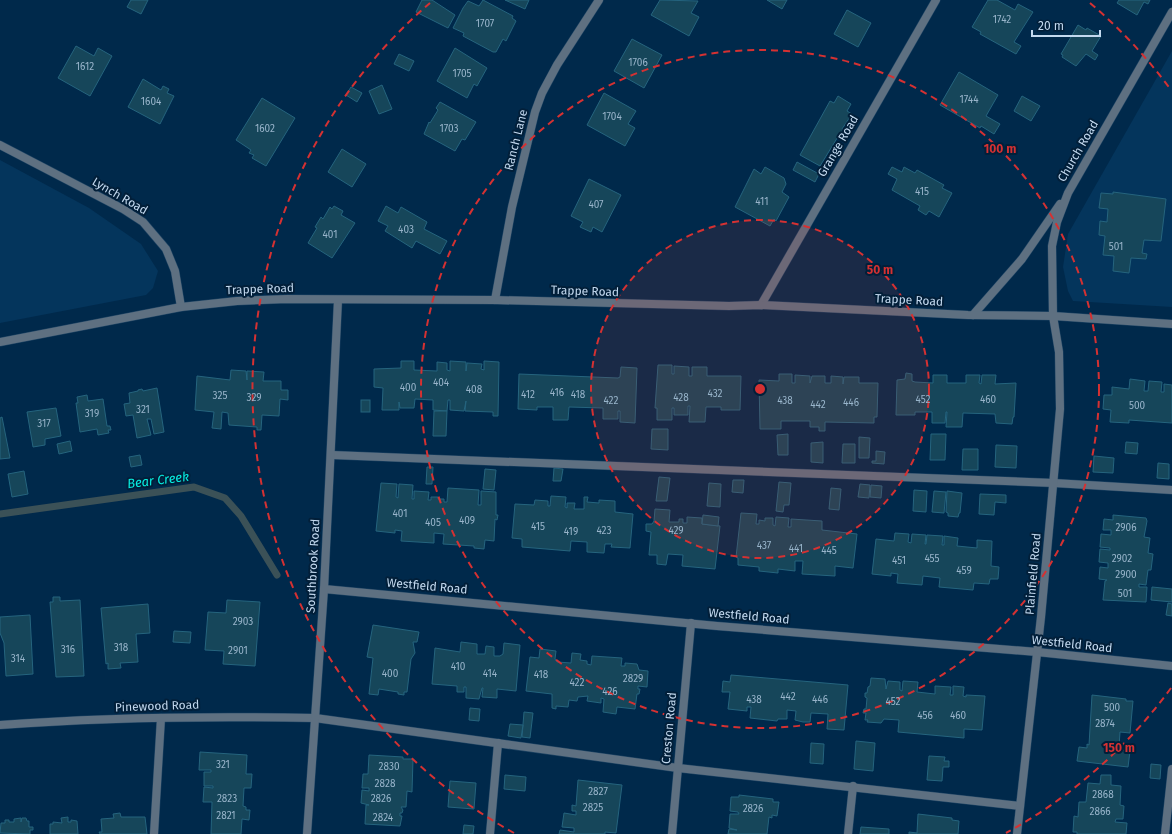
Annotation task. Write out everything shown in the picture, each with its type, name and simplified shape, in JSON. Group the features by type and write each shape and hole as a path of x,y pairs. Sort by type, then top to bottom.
{"street":[{"name":"Ranch Lane","path":"495,300 512,207 535,112 542,93 557,66 599,0"},
{"name":"Grange Road","path":"761,305 936,0"},
{"name":"Church Road","path":"1053,316 1052,246 1057,222 1068,193 1172,12"},
{"name":"Lynch Road","path":"0,145 123,208 143,222 166,249 175,272 180,307"},
{"path":"973,315 1022,259 1068,193"},
{"name":"Trappe Road","path":"0,342 180,307 236,302 338,300 495,300 729,306 761,305 973,315 1053,316 1172,324"},
{"name":"Southbrook Road","path":"308,834 332,454 338,300"},
{"name":"Plainfield Road","path":"1017,834 1037,652 1060,409 1059,352 1053,316"},
{"path":"332,454 1054,483 1172,490"},
{"name":"Westfield Road","path":"324,589 691,623 1037,652 1172,666"},
{"name":"Creston Road","path":"672,834 691,623"},
{"name":"Pinewood Road","path":"0,725 210,716 315,718 678,768 853,786 1020,806"},
{"path":"154,834 161,718"},
{"path":"490,834 498,743"},
{"path":"1165,834 1172,769"},
{"path":"848,834 853,786"}],"shaded area":[{"path":"1172,51 1172,307 1073,301 1068,291 1063,267 1068,234"},
{"path":"0,160 89,208 141,244 158,271 153,288 146,295 0,323"}],"building":[{"path":"131,0 148,0 141,14 127,7"},
{"path":"422,0 432,0 455,15 448,28 416,12"},
{"path":"483,0 513,16 512,18 516,21 506,41 503,39 496,52 493,52 463,36 464,33 453,28 468,1 479,6"},
{"path":"505,0 529,0 525,9"},
{"path":"660,0 698,1 691,13 699,17 689,36 651,15"},
{"path":"767,0 787,0 782,9"},
{"path":"988,0 997,0 1015,10 1018,4 1033,12 1014,42 1021,46 1016,54 980,34 981,32 972,27"},
{"path":"1119,0 1150,0 1148,4 1144,2 1137,15 1117,3"},
{"path":"847,10 871,23 858,47 834,34"},
{"path":"1078,25 1101,36 1092,51 1098,55 1095,60 1086,54 1076,66 1062,57 1063,55 1061,54"},
{"path":"632,39 662,55 644,88 614,71"},
{"path":"76,46 94,56 98,48 112,56 90,96 58,78"},
{"path":"455,48 487,68 477,86 474,84 467,98 437,81"},
{"path":"399,54 414,61 409,71 394,64"},
{"path":"959,72 998,95 986,116 1000,124 994,134 981,126 980,128 940,105"},
{"path":"143,79 161,90 163,86 169,89 167,93 174,96 160,124 128,107"},
{"path":"382,85 392,109 379,114 369,91"},
{"path":"351,87 362,93 357,102 346,95"},
{"path":"604,93 636,111 628,124 635,128 625,146 587,125"},
{"path":"838,96 851,104 847,111 852,114 842,129 846,132 843,138 839,135 820,166 800,155 830,101 834,103"},
{"path":"1022,96 1040,106 1031,121 1014,111"},
{"path":"262,98 295,118 266,166 252,158 254,155 249,153 251,150 236,140"},
{"path":"440,102 476,122 465,140 462,139 455,151 424,134 429,122 430,123 438,110 436,108"},
{"path":"342,149 366,164 352,187 328,172"},
{"path":"797,162 819,174 815,182 793,170"},
{"path":"765,167 784,178 786,184 782,192 789,197 776,221 774,219 770,226 735,207 754,169 761,174"},
{"path":"892,167 902,172 904,167 915,173 917,170 944,185 942,188 952,193 939,217 929,211 926,215 918,210 920,206 892,190 897,179 888,174"},
{"path":"589,179 621,195 602,232 593,227 591,232 580,227 583,222 571,216"},
{"path":"1113,192 1166,199 1161,241 1144,240 1142,253 1147,254 1146,259 1131,258 1129,273 1113,271 1114,256 1103,255 1105,236 1099,235 1100,221 1107,222 1108,209 1099,208 1101,193 1113,194"},
{"path":"334,206 343,211 341,215 355,223 332,258 308,243 317,228 315,227 321,217 323,219 330,207 332,209"},
{"path":"386,206 398,213 401,207 427,222 424,229 447,241 440,254 416,241 412,248 385,231 388,226 378,221"},
{"path":"401,361 414,361 414,370 437,371 437,362 447,363 447,370 450,371 450,361 466,362 466,371 467,363 482,364 481,369 484,370 484,361 499,362 498,416 493,416 493,412 465,411 466,401 464,411 450,410 450,400 448,400 447,411 433,410 433,400 415,399 414,408 400,408 399,402 399,410 382,410 383,388 374,387 374,369 401,368"},
{"path":"658,365 672,365 672,374 674,374 674,366 689,367 689,376 692,376 692,367 707,367 707,376 741,376 740,410 721,410 721,407 706,407 705,422 689,422 690,406 688,406 688,415 674,415 674,408 672,408 672,420 657,420 657,408 655,408"},
{"path":"621,367 637,368 635,423 620,422 620,411 618,411 618,419 603,419 603,408 569,407 568,420 553,420 553,407 537,407 537,410 518,409 519,374 618,378 620,377"},
{"path":"231,370 246,371 247,380 247,371 264,372 263,381 281,381 281,390 288,390 288,400 280,399 279,416 262,415 261,430 257,430 257,427 229,425 228,413 222,412 221,429 212,428 214,412 195,410 197,376 230,380"},
{"path":"906,373 912,374 912,381 915,382 933,383 933,375 947,375 947,383 966,383 966,375 980,375 979,383 981,384 982,375 996,375 995,384 1016,383 1014,417 1012,424 996,423 995,414 963,413 962,427 946,427 947,412 945,423 932,423 932,412 915,412 915,415 896,415 897,380 905,379"},
{"path":"779,374 792,374 792,383 795,383 795,375 810,376 810,383 812,376 825,376 825,383 831,383 831,376 843,377 843,384 844,377 859,377 859,383 878,383 877,417 874,417 874,423 825,422 825,431 819,431 819,427 810,427 810,421 781,421 781,429 760,429 759,380 779,381"},
{"path":"1130,379 1145,381 1144,391 1148,391 1149,381 1162,382 1161,392 1164,392 1164,384 1172,385 1172,423 1129,420 1129,423 1110,422 1111,410 1103,409 1104,395 1112,395 1112,387 1129,389"},
{"path":"157,388 164,432 154,434 151,419 147,419 151,435 137,438 133,415 126,416 124,404 130,403 129,393 142,389 143,391"},
{"path":"87,395 88,401 103,399 107,426 110,426 111,430 108,430 109,433 98,435 97,429 80,432 76,403 78,403 77,397"},
{"path":"361,400 370,400 370,412 361,412"},
{"path":"56,408 61,436 45,439 45,445 33,447 27,412"},
{"path":"434,411 447,411 446,436 433,436"},
{"path":"2,417 10,458 0,459 0,418"},
{"path":"652,429 668,429 668,450 651,449"},
{"path":"788,434 788,455 778,455 777,435"},
{"path":"931,434 946,434 945,460 930,460"},
{"path":"859,437 870,438 869,458 859,458"},
{"path":"70,441 72,451 59,454 57,444"},
{"path":"823,442 823,463 811,462 811,443"},
{"path":"1126,442 1138,443 1137,454 1125,453"},
{"path":"843,444 855,444 855,463 842,463"},
{"path":"996,445 1017,446 1016,468 995,467"},
{"path":"963,449 978,449 978,470 962,470"},
{"path":"876,451 885,452 884,464 872,463 872,461 876,461"},
{"path":"140,455 142,465 131,467 129,457"},
{"path":"1094,456 1114,458 1113,473 1093,472"},
{"path":"1158,463 1169,464 1169,479 1157,478"},
{"path":"427,467 433,467 432,484 426,484"},
{"path":"554,468 563,469 561,481 553,481"},
{"path":"485,469 496,470 494,490 483,489"},
{"path":"24,471 28,494 12,497 8,474"},
{"path":"659,477 670,478 667,501 656,501"},
{"path":"733,480 744,480 743,493 732,492"},
{"path":"779,482 791,483 789,505 784,505 783,512 776,511"},
{"path":"381,483 397,484 396,497 398,498 399,484 413,485 412,499 414,499 414,491 429,492 428,500 431,500 431,497 438,497 438,499 444,499 444,502 447,502 448,488 479,490 478,505 481,505 481,491 496,492 496,515 498,515 497,520 495,519 494,541 485,540 484,549 474,548 474,546 443,544 444,534 434,533 434,543 401,541 402,531 395,530 395,533 376,531"},
{"path":"709,483 721,484 720,507 707,506"},
{"path":"860,484 870,485 869,498 858,497"},
{"path":"871,485 882,486 881,498 870,497"},
{"path":"831,488 841,489 839,510 829,509"},
{"path":"914,490 927,491 926,512 913,511"},
{"path":"934,491 946,492 944,513 932,512"},
{"path":"947,491 962,493 960,513 958,517 948,516 948,513 946,512"},
{"path":"980,494 1006,495 1006,503 995,502 994,515 979,514"},
{"path":"551,496 566,497 565,507 567,508 567,503 575,503 574,509 584,509 584,497 588,497 587,502 599,503 599,500 615,501 615,512 633,514 630,548 611,547 612,544 605,544 604,553 587,552 587,542 571,541 570,551 522,547 522,539 512,538 515,504 534,505 535,500 548,501 548,506 550,506"},
{"path":"655,509 670,510 669,522 679,522 679,519 683,519 683,523 687,523 687,517 702,518 702,524 720,526 715,569 682,566 683,555 668,554 666,565 657,564 657,555 649,555 651,532 646,531 646,524 652,524 654,521"},
{"path":"741,513 757,514 756,524 759,524 759,520 765,521 765,518 773,518 773,525 775,526 776,517 789,518 788,527 791,527 791,519 822,521 822,530 857,534 853,568 835,566 835,576 802,574 803,561 795,561 795,571 778,569 778,573 759,571 759,567 738,565 738,558 736,557"},
{"path":"703,515 719,517 718,526 702,524"},
{"path":"1113,515 1146,518 1147,521 1144,537 1150,538 1148,553 1153,554 1151,570 1148,570 1146,585 1139,584 1139,587 1147,587 1146,602 1103,600 1105,581 1107,580 1099,579 1100,567 1108,568 1108,563 1099,562 1100,549 1110,550 1110,548 1100,547 1101,534 1111,535 1111,530 1103,530 1104,519 1113,520"},
{"path":"895,533 909,534 908,542 911,543 912,534 926,535 925,544 927,535 943,536 942,545 944,545 944,536 958,538 957,546 977,548 977,540 992,541 991,566 999,567 998,579 990,579 989,584 974,583 973,590 939,587 940,578 923,576 922,585 897,583 898,574 891,573 891,576 872,574 876,539 894,541"},
{"path":"1152,587 1172,589 1172,602 1151,600"},
{"path":"53,597 60,597 60,601 80,600 84,676 56,677 50,602 53,602"},
{"path":"227,600 260,602 255,666 223,664 224,651 205,650 208,612 226,613"},
{"path":"1168,603 1172,604 1172,616 1166,615"},
{"path":"148,604 150,633 136,634 138,662 120,663 121,668 108,669 108,663 106,664 101,608"},
{"path":"30,615 33,674 6,676 4,643 0,633 0,617"},
{"path":"373,625 419,632 417,642 413,642 415,653 411,659 407,692 404,692 404,695 398,694 398,692 379,689 378,695 369,694 373,658 367,657"},
{"path":"174,631 191,632 190,643 173,642"},
{"path":"461,642 477,644 477,654 485,654 486,646 494,647 494,656 500,656 503,654 504,643 520,645 516,691 497,689 497,698 482,697 482,688 479,699 466,698 466,687 464,687 464,692 457,692 457,686 432,684 435,648 460,652"},
{"path":"540,649 556,651 555,659 557,662 571,663 572,653 581,654 580,660 587,661 587,664 591,665 592,656 622,658 621,666 625,666 625,663 637,664 639,670 648,671 647,687 638,686 638,689 640,689 639,694 637,694 635,709 617,707 616,714 603,712 604,699 601,698 601,703 587,701 588,696 578,697 577,701 569,700 568,707 556,706 556,709 552,708 552,694 526,691 530,657 539,658"},
{"path":"731,675 848,685 844,730 827,729 828,714 811,713 810,722 803,722 795,720 796,711 787,710 787,719 778,719 777,721 750,718 751,707 747,707 747,711 728,709 730,692 722,692 723,681 730,682"},
{"path":"871,678 885,679 886,689 888,681 900,682 900,690 902,691 903,681 918,682 917,692 935,694 935,686 951,687 950,695 953,695 953,686 964,687 963,696 966,697 966,695 985,696 982,730 964,729 964,738 898,732 899,720 884,719 881,723 867,722 868,720 865,720 866,713 863,713 864,709 866,709 867,698 865,697 865,693 867,693 868,687 870,686"},
{"path":"1092,695 1133,701 1130,733 1120,732 1119,747 1121,747 1121,750 1130,751 1128,767 1077,761 1079,747 1087,748 1087,744 1089,745"},
{"path":"470,708 480,709 479,721 469,720"},
{"path":"524,712 533,713 530,738 522,737"},
{"path":"510,724 523,725 521,738 508,736"},
{"path":"856,741 875,743 873,771 854,769"},
{"path":"811,743 824,744 823,764 810,763"},
{"path":"200,752 247,755 246,774 252,774 251,788 244,788 243,806 246,807 246,810 250,810 249,820 242,819 241,834 211,834 212,802 203,802 204,787 213,788 213,786 204,786 204,772 211,772 211,770 199,770"},
{"path":"369,755 413,759 412,792 407,791 406,807 401,807 403,810 402,813 400,813 400,816 402,816 400,826 365,824 366,805 369,805 361,803 362,790 369,791 369,788 362,788 363,774 368,774"},
{"path":"929,756 945,757 944,761 949,761 949,767 943,767 942,781 927,780"},
{"path":"1151,764 1161,765 1160,779 1150,778"},
{"path":"505,775 526,777 525,791 504,789"},
{"path":"1101,775 1111,775 1111,785 1121,786 1120,805 1124,806 1123,819 1116,819 1115,822 1127,823 1126,834 1077,834 1077,832 1073,832 1074,816 1078,817 1079,802 1086,802 1088,783 1100,784"},
{"path":"578,780 622,785 616,833 559,834 560,830 574,832 574,828 562,827 564,813 576,815 576,811 572,811 572,805 576,806"},
{"path":"450,781 476,783 474,809 448,807"},
{"path":"739,795 773,799 773,802 779,802 777,816 772,815 772,818 769,817 767,834 728,834 729,829 737,830 729,828 730,814 739,814 738,812 730,811 731,797 739,797"},
{"path":"120,813 121,817 145,817 147,834 100,834 99,832 102,832 101,819 114,818 113,814"},
{"path":"918,814 952,818 952,820 959,821 958,834 909,834 909,832 917,833"},
{"path":"68,817 68,822 71,822 71,820 77,821 78,834 50,834 50,824 53,824 53,822 62,823 61,818"},
{"path":"21,818 21,822 22,818 26,818 27,821 29,821 29,827 33,827 33,830 30,830 30,834 0,833 1,823 5,823 5,820 14,822 14,819"},
{"path":"464,825 474,826 473,834 463,834"},
{"path":"861,827 889,829 889,834 860,834"}],"waterway":[{"name":"Bear Creek","path":"0,514 194,487 225,498 241,516 277,575"}]}
